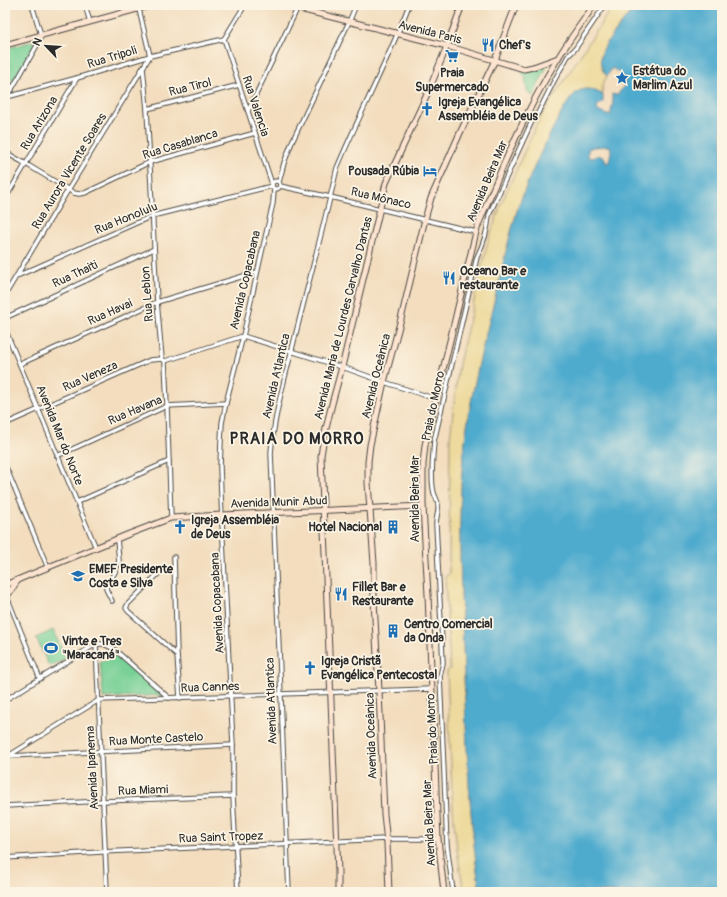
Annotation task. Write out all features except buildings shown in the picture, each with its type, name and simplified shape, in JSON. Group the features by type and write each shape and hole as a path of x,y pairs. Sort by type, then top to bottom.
{"street":[{"path":"6,99 39,42 41,35 32,5"},
{"path":"85,5 90,22"},
{"path":"5,45 139,7 152,5"},
{"path":"224,39 244,5"},
{"name":"Avenida Paris","path":"284,5 299,7 349,22 447,46 515,66 528,68 558,57"},
{"name":"Avenida Copacabana","path":"238,892 233,796 231,696 220,467 222,423 243,336 276,185 292,142 356,5"},
{"name":"Avenida Atlantica","path":"289,892 271,453 272,437 338,168 346,147 398,34 409,5"},
{"name":"Avenida Maria de Lourdes Carvalho Dantas","path":"338,892 322,456 324,438 386,183 429,90 462,5"},
{"name":"Avenida Oceânica","path":"389,892 374,601 374,563 368,477 369,453 384,382 431,198 495,60 516,5"},
{"path":"558,57 594,5"},
{"name":"Praia do Morro","path":"453,892 447,845 440,676 443,663 436,524 438,504 434,494 432,466 434,441 477,257 481,250 489,223 489,216 533,119 538,113 568,56 575,49 605,5"},
{"path":"139,7 150,56"},
{"path":"248,111 299,7"},
{"name":"Rua Tripoli","path":"6,99 150,56 224,39"},
{"name":"Rua Valencia","path":"224,39 270,179 276,185"},
{"name":"Rua Aurora Vicente Soares","path":"5,296 150,56"},
{"name":"Avenida Beira Mar","path":"444,892 438,839 422,482 424,451 476,232 522,126 558,57"},
{"name":"Rua Leblon","path":"143,68 147,109 157,302 164,360 167,406 171,518"},
{"path":"5,75 12,90"},
{"name":"Rua Arizona","path":"5,199 77,78"},
{"name":"Rua Tirol","path":"147,109 239,86"},
{"name":"Rua Casablanca","path":"68,190 79,194 85,193 150,162 255,133"},
{"path":"5,152 68,190"},
{"name":"Rua Mônaco","path":"276,185 380,208 476,232"},
{"name":"Rua Honolulu","path":"16,277 152,216 276,185"},
{"name":"Rua Thaiti","path":"5,318 154,249"},
{"name":"Rua Havai","path":"20,364 157,302 257,272"},
{"name":"Avenida Mar do Norte","path":"5,329 96,548"},
{"path":"243,336 342,367 436,399"},
{"name":"Rua Veneza","path":"5,424 150,360 164,360 243,336"},
{"name":"Rua Havana","path":"57,456 167,406 226,403"},
{"path":"77,502 169,461"},
{"path":"5,465 48,568"},
{"name":"Avenida Munir Abud","path":"5,585 171,518 222,514 423,506"},
{"path":"112,601 106,589 119,561 117,539"},
{"path":"174,557 180,698"},
{"path":"174,568 160,572 128,604 126,608 177,655"},
{"path":"19,580 6,596 40,679"},
{"path":"5,700 96,644 104,644 114,649 169,698"},
{"name":"Avenida Ipanema","path":"96,644 107,892"},
{"name":"Rua Cannes","path":"99,700 432,689"},
{"path":"7,757 99,700"},
{"name":"Rua Monte Castelo","path":"7,757 233,745"},
{"name":"Rua Miami","path":"5,806 233,796"},
{"name":"Rua Saint Tropez","path":"5,858 386,839 438,839"}],"green space":[{"path":"33,41 36,45 16,79 14,81 11,80 5,68 5,49"},
{"path":"548,64 533,96 527,91 525,77 521,71 532,71"},
{"name":"Vinte e Tres \"Maracaná\"","path":"53,630 66,659 49,666 36,638"},
{"path":"113,651 163,695 103,698 100,661 106,660"}],"sand":[{"path":"613,5 636,5 610,38 603,50 601,57 602,70 607,76 602,86 603,95 596,91 584,89 579,91 571,98 554,127 528,183 517,211 509,241 482,349 470,409 464,449 460,505 460,562 469,784 473,838 480,892 464,892 458,857 452,793 447,671 450,669 445,577 449,574 450,439 459,364 488,241 501,204 538,121"}],"water":[{"path":"636,5 722,5 722,892 480,892 473,838 469,784 460,562 460,505 464,449 470,409 482,349 509,240 517,211 528,182 563,110 575,94 584,89 589,89 603,95 603,102 598,105 597,109 599,112 604,112 607,115 610,115 613,103 612,94 617,95 623,87 625,80 622,75 612,68 607,76 601,64 602,52 609,40","holes":["610,146 611,151 609,162 606,163 605,158 598,155 593,158 588,157 588,149 593,147"]}],"place":[{"name":"Chef's","path":"488,45"},
{"name":"Praia Supermercado","path":"452,56"},
{"name":"Estátua do Marlim Azul","path":"622,78"},
{"name":"Igreja Evangélica Assembléia de Deus","path":"427,109"},
{"name":"Pousada Rúbia","path":"430,171"},
{"name":"Oceano Bar e restaurante","path":"449,278"},
{"name":"Igreja Assembléia de Deus","path":"180,527"},
{"name":"Hotel Nacional","path":"393,527"},
{"name":"EMEF Presidente Costa e Silva","path":"78,576"},
{"name":"Fillet Bar e Restaurante","path":"341,594"},
{"name":"Centro Comercial da Onda","path":"393,631"},
{"name":"Vinte e Tres \"Maracaná\"","path":"51,648"},
{"name":"Igreja Cristã Evangélica Pentecostal","path":"310,668"}],"district":[{"name":"PRAIA DO MORRO","path":"297,438"}]}
